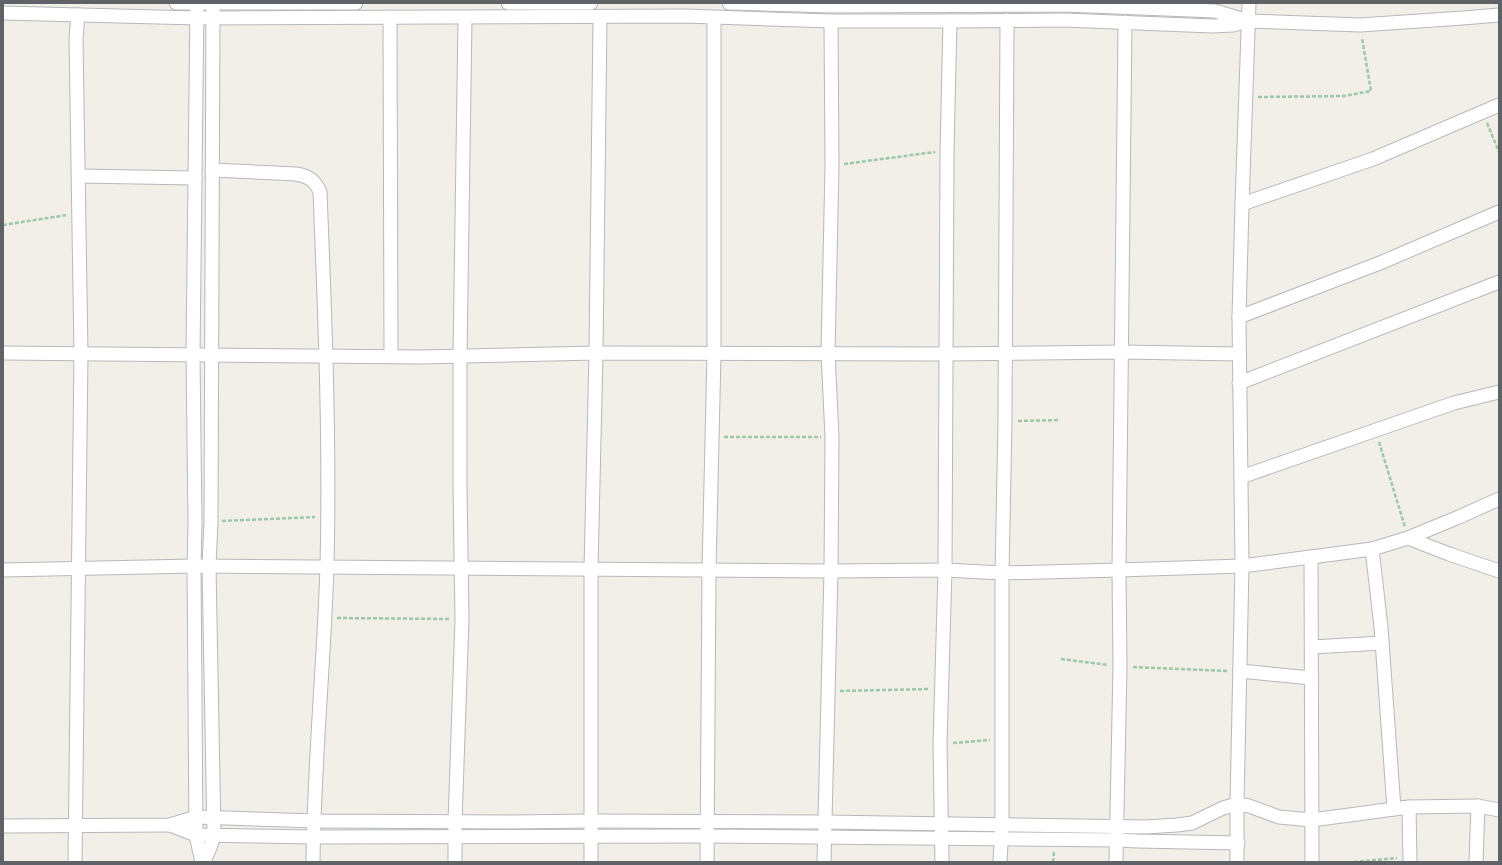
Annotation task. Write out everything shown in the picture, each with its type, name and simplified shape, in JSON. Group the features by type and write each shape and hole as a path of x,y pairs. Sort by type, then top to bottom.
{"street":[{"path":"176,3 356,3"},
{"path":"197,3 193,355 194,566 196,835 203,862"},
{"path":"203,862 214,835 209,566 211,522 213,3"},
{"path":"508,3 591,3"},
{"path":"542,3 543,18"},
{"path":"729,3 906,7 1010,4 1126,5 1215,11 1248,21 1360,25 1499,14"},
{"path":"1237,862 1242,566 1239,317 1249,3"},
{"path":"906,7 906,21"},
{"path":"3,14 197,18 600,18 685,16 831,21 1065,20 1212,26 1233,25 1248,21"},
{"path":"76,862 81,354 80,213 76,38 78,15"},
{"path":"390,17 391,356"},
{"path":"454,862 462,619 460,356 465,18"},
{"path":"591,862 591,569 596,353 600,18"},
{"path":"706,862 708,822 709,570 714,354 714,18"},
{"path":"1000,862 1002,825 1002,573 1005,421 1007,20"},
{"path":"824,862 831,571 832,437 828,353 832,166 831,21"},
{"path":"942,862 940,744 945,570 945,354 950,21"},
{"path":"1116,862 1120,666 1119,570 1125,22"},
{"path":"1242,204 1373,159 1499,105"},
{"path":"212,170 296,174 304,176 315,182 320,192 327,356 328,516 327,568 313,862"},
{"path":"79,176 195,178"},
{"path":"1239,317 1380,263 1499,212"},
{"path":"1239,383 1499,282"},
{"path":"3,353 211,356 460,356 596,353 945,354 1122,352 1239,354"},
{"path":"1241,477 1454,403 1499,392"},
{"path":"3,570 209,566 831,571 945,570 1002,573 1242,566 1372,549 1408,538 1499,499"},
{"path":"1408,538 1499,571"},
{"path":"1372,549 1382,643 1394,809"},
{"path":"1311,557 1312,862"},
{"path":"1312,647 1382,643"},
{"path":"1240,671 1311,678"},
{"path":"3,826 170,825 196,817 314,821 455,822 592,820 1160,826 1192,823 1223,808 1237,804 1249,806 1279,817 1312,820 1409,807 1478,806 1499,810"},
{"path":"1476,862 1478,806"},
{"path":"1409,807 1410,859"},
{"path":"170,825 196,835 314,837 707,836 1116,840 1238,843"}],"path":[{"path":"1246,97 1344,96 1371,91 1360,25"},
{"path":"1483,113 1499,152"},
{"path":"832,166 947,151"},
{"path":"3,225 80,213"},
{"path":"1005,421 1060,420"},
{"path":"1375,430 1408,538"},
{"path":"712,437 832,437"},
{"path":"211,522 328,516"},
{"path":"324,618 462,619"},
{"path":"1060,659 1120,666 1240,671"},
{"path":"828,691 942,689"},
{"path":"940,744 1002,739"},
{"path":"1354,862 1410,859"}]}
